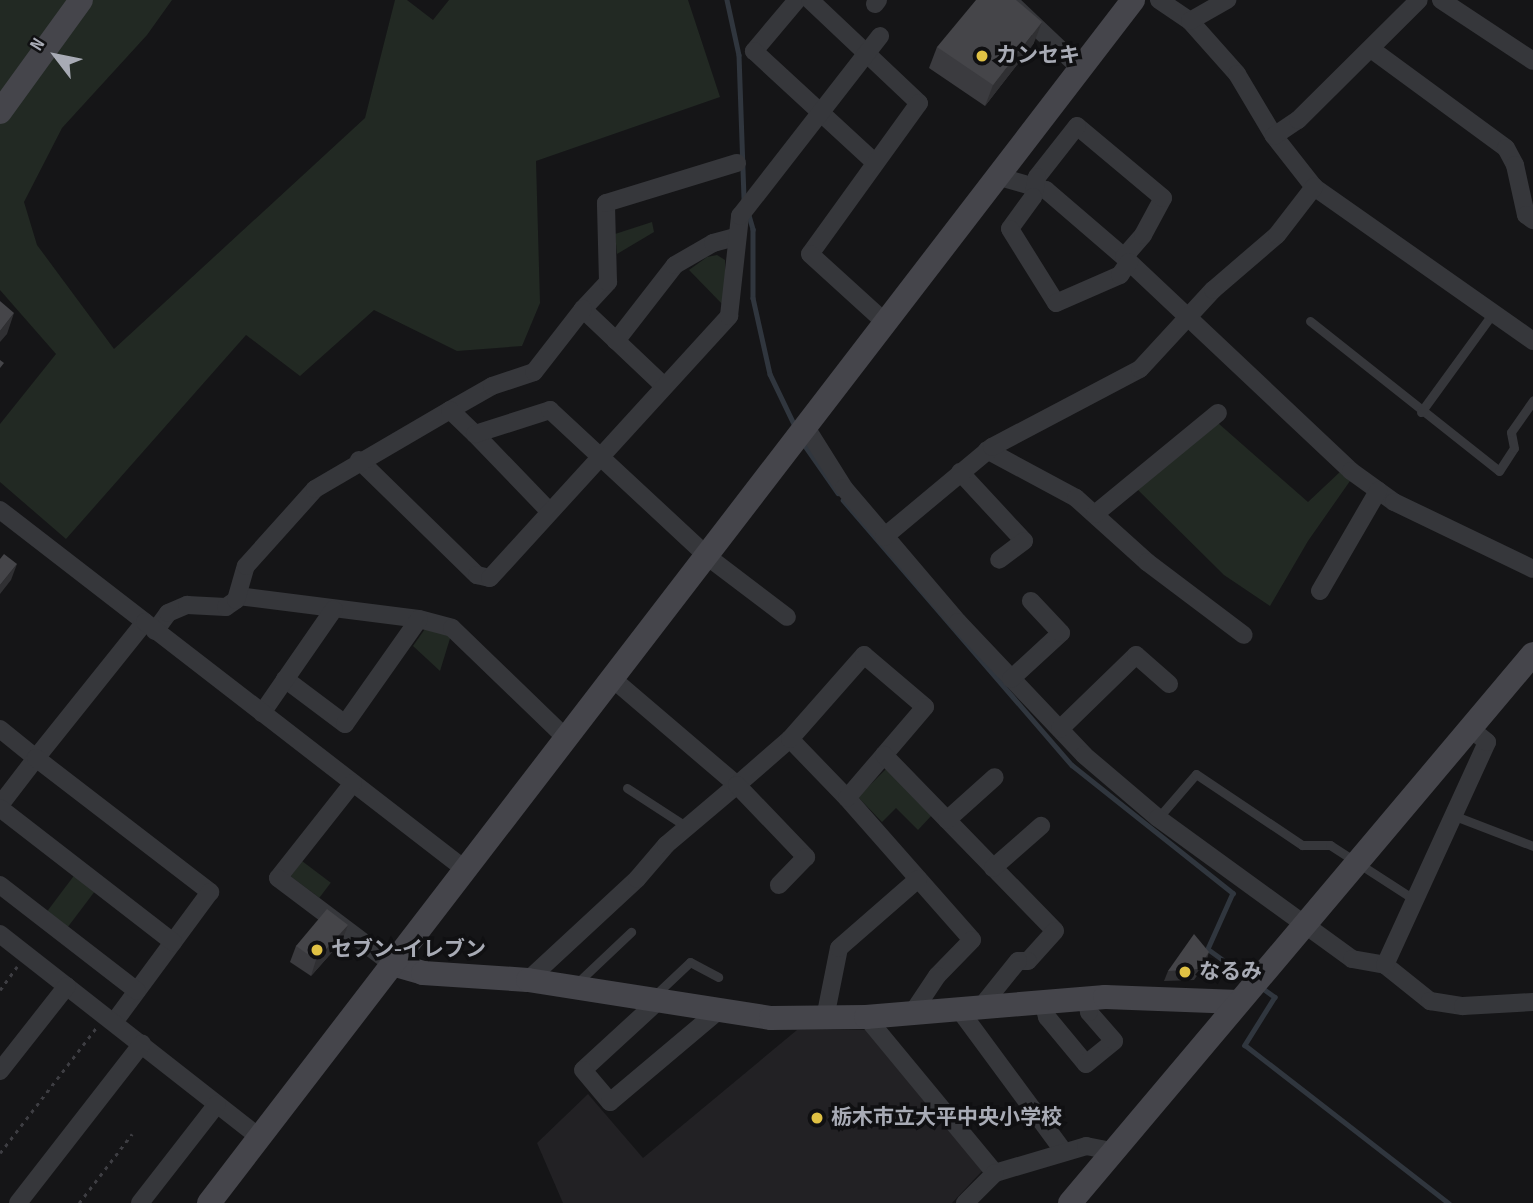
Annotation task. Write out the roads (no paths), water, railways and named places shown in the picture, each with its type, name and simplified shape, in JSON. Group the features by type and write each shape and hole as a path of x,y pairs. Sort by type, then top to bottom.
{"street":[{"path":"0,113 81,0"},
{"path":"797,0 754,51 876,166 810,254 887,324"},
{"path":"810,0 919,103 873,162"},
{"path":"1008,0 1081,69"},
{"path":"209,1203 807,429 1133,0"},
{"path":"1160,0 1190,21 1237,75 1274,136 1314,187 1533,341"},
{"path":"1190,21 1227,0"},
{"path":"1274,136 1298,120 1419,0"},
{"path":"1441,0 1533,61"},
{"path":"359,460 484,578 490,578 729,316 735,237 740,216 819,111 880,36"},
{"path":"1371,49 1506,148 1515,165 1526,215 1533,220"},
{"path":"1077,126 1163,198 1120,275 1056,303 1010,229 1033,197 1035,184 1077,126"},
{"path":"173,942 0,807 36,758 150,626 187,605 226,607 238,596 246,566 315,489 359,460 492,386 534,372 583,309 608,282 606,203 737,163"},
{"path":"1000,177 1035,184 1127,260 1351,471 1378,491 1533,569"},
{"path":"884,537 987,450 1140,369 1187,316 1278,235 1314,187"},
{"path":"616,341 675,265 713,243 735,237"},
{"path":"583,309 664,386"},
{"path":"450,410 550,512"},
{"path":"475,434 550,410 708,557 787,617"},
{"path":"1095,514 1218,413"},
{"path":"807,429 844,488 884,537 1011,679 1060,729 1158,818 1352,959 1385,965 1430,1001 1463,1006 1533,1002"},
{"path":"987,450 1076,498 1147,562 1244,635"},
{"path":"960,472 1024,541 999,560"},
{"path":"1321,590 1378,491"},
{"path":"0,510 465,869"},
{"path":"238,596 419,619 452,628 567,739"},
{"path":"1011,679 1061,633 1031,601"},
{"path":"262,713 334,609"},
{"path":"285,679 345,724 419,619"},
{"path":"527,980 687,827 790,739 864,655 925,707 847,798"},
{"path":"1060,729 1136,655 1168,684"},
{"path":"1070,1203 1303,923 1470,728 1529,665"},
{"path":"614,680 737,785 806,857 779,885"},
{"path":"1385,965 1412,898 1455,816 1487,742 1470,728"},
{"path":"0,729 210,892 137,991 110,1019"},
{"path":"790,739 847,798 972,940 937,976 914,1012"},
{"path":"884,755 1055,931 1028,961 1018,961 969,1007"},
{"path":"947,820 995,777"},
{"path":"353,783 278,878 392,964 423,973 527,980 717,1012 825,1018 866,1017 1086,998 1184,997 1239,1002"},
{"path":"993,868 1041,826"},
{"path":"825,1018 839,948 918,879"},
{"path":"0,885 137,991"},
{"path":"0,934 259,1137"},
{"path":"0,1072 66,986"},
{"path":"1043,1002 1047,1017 1086,1064 1114,1041 1089,1012 1086,998"},
{"path":"653,1001 583,1070 610,1102 717,1012"},
{"path":"969,1007 1064,1152"},
{"path":"866,1017 995,1172"},
{"path":"18,1203 142,1044"},
{"path":"140,1203 217,1104"},
{"path":"965,1203 995,1172 1064,1152 1098,1146 1112,1151"}],"lane":[{"path":"1421,412 1493,313"},
{"path":"1310,321 1421,412 1499,471 1514,448 1511,432 1533,400"},
{"path":"1158,818 1196,774 1302,845 1330,845 1412,898"},
{"path":"627,788 687,827"},
{"path":"1455,816 1533,846"},
{"path":"572,987 631,932"},
{"path":"653,1001 690,962 718,977"}],"waterway":[{"path":"727,0 739,55 744,200"},
{"path":"749,215 753,229 753,298 770,374 795,426"},
{"path":"803,443 838,493"},
{"path":"843,500 1072,765 1233,893 1208,949 1248,978"},
{"path":"1261,987 1275,997 1245,1045 1449,1203"}],"place":[{"name":"カンセキ","path":"982,56"},
{"name":"セブン-イレブン","path":"317,950"},
{"name":"なるみ","path":"1185,972"},
{"name":"栃木市立大平中央小学校","path":"817,1118"}]}
